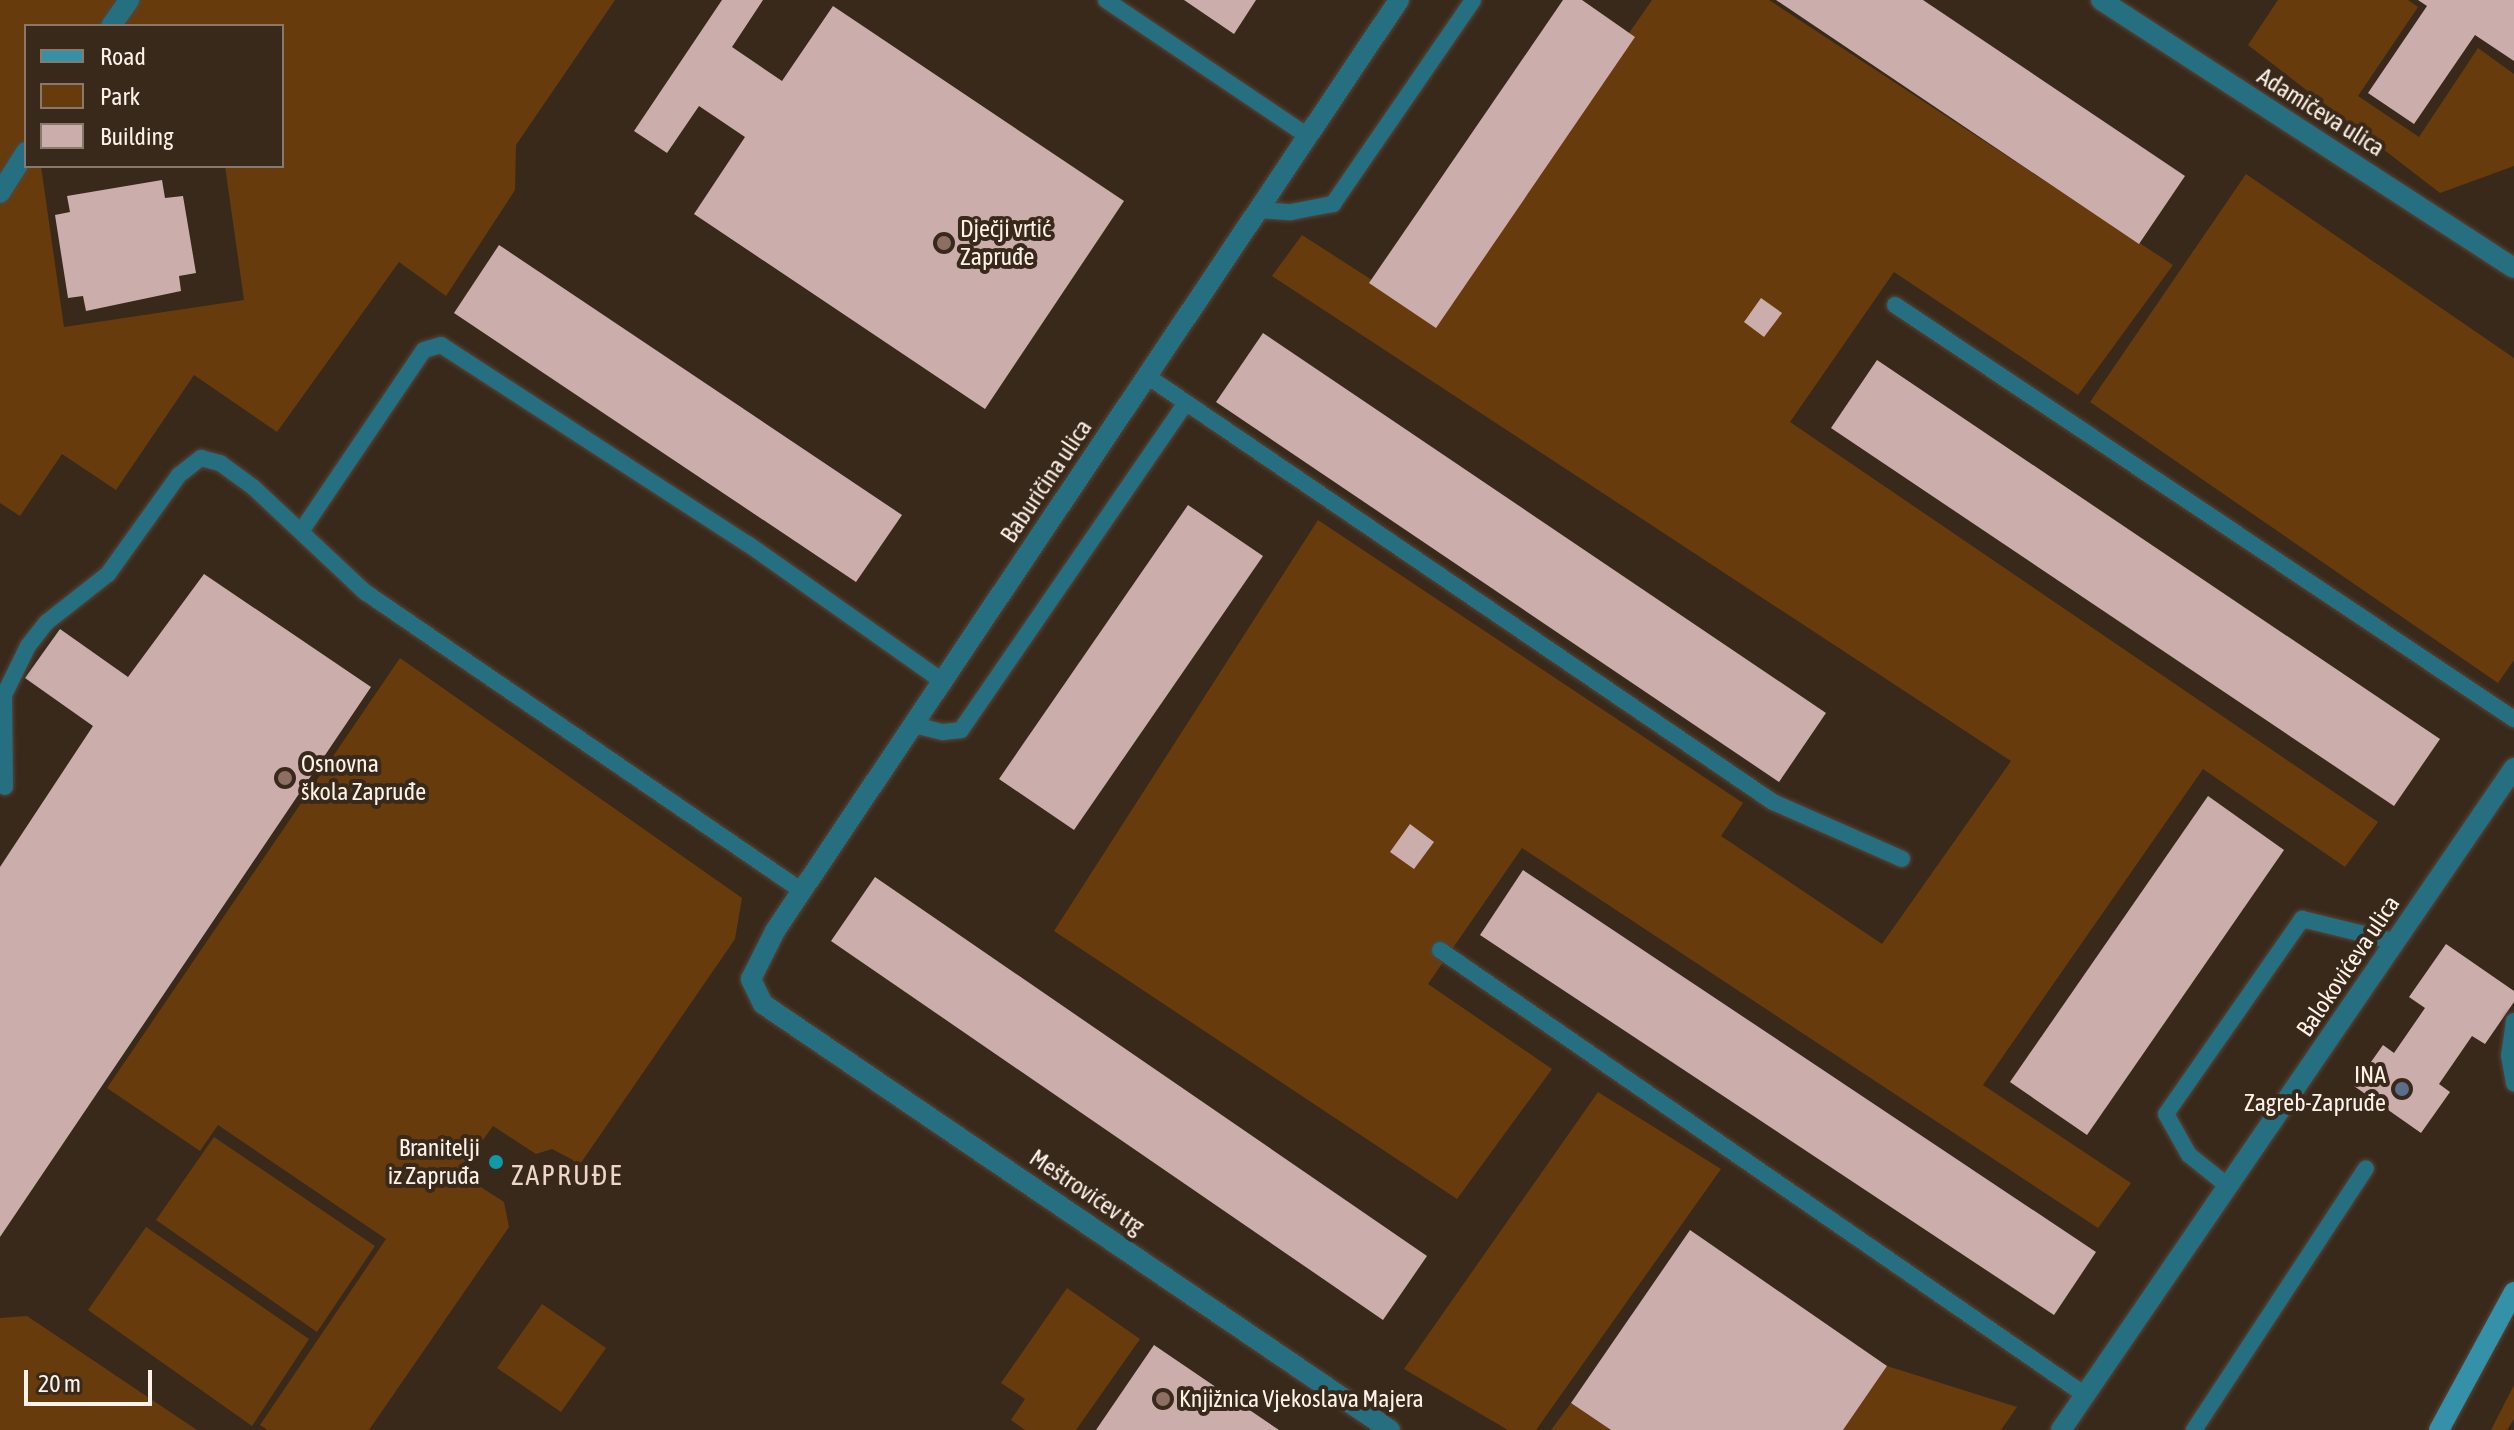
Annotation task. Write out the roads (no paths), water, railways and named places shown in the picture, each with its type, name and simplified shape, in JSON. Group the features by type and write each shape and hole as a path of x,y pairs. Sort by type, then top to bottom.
{"main road":[{"path":"2439,1430 2514,1292"}],"street":[{"path":"112,24 129,0"},
{"name":"Baburičina ulica","path":"756,996 751,979 757,962 802,891 1399,0"},
{"name":"Adamičeva ulica","path":"2101,0 2514,268"},
{"path":"0,193 24,155"},
{"name":"Balokovićeva ulica","path":"2064,1429 2514,768"},
{"name":"Meštrovićev trg","path":"756,996 1390,1430"}],"lane":[{"path":"1106,0 1308,136"},
{"path":"1259,210 1291,212 1333,204 1473,0"},
{"path":"1895,305 2514,719"},
{"path":"302,530 424,350 441,345 748,544 942,681"},
{"path":"1147,376 1773,802 1902,859"},
{"path":"914,725 943,732 961,730 1186,403"},
{"path":"5,787 4,695 10,676 47,622 108,574 190,464 201,458 220,463 302,530 365,592 802,891"},
{"path":"2229,1187 2189,1155 2166,1114 2302,919 2396,942"},
{"path":"1440,950 2085,1395"},
{"path":"2514,1021 2509,1055 2514,1084"},
{"path":"2194,1430 2366,1168"}],"place":[{"name":"Dječji vrtić Zapruđe","path":"944,243"},
{"name":"Osnovna škola Zapruđe","path":"285,778"},
{"name":"INA Zagreb-Zapruđe","path":"2402,1089"},
{"name":"Branitelji iz Zapruđa","path":"496,1162"},
{"name":"Knjižnica Vjekoslava Majera","path":"1163,1399"}],"district":[{"name":"ZAPRUĐE","path":"567,1175"}]}
